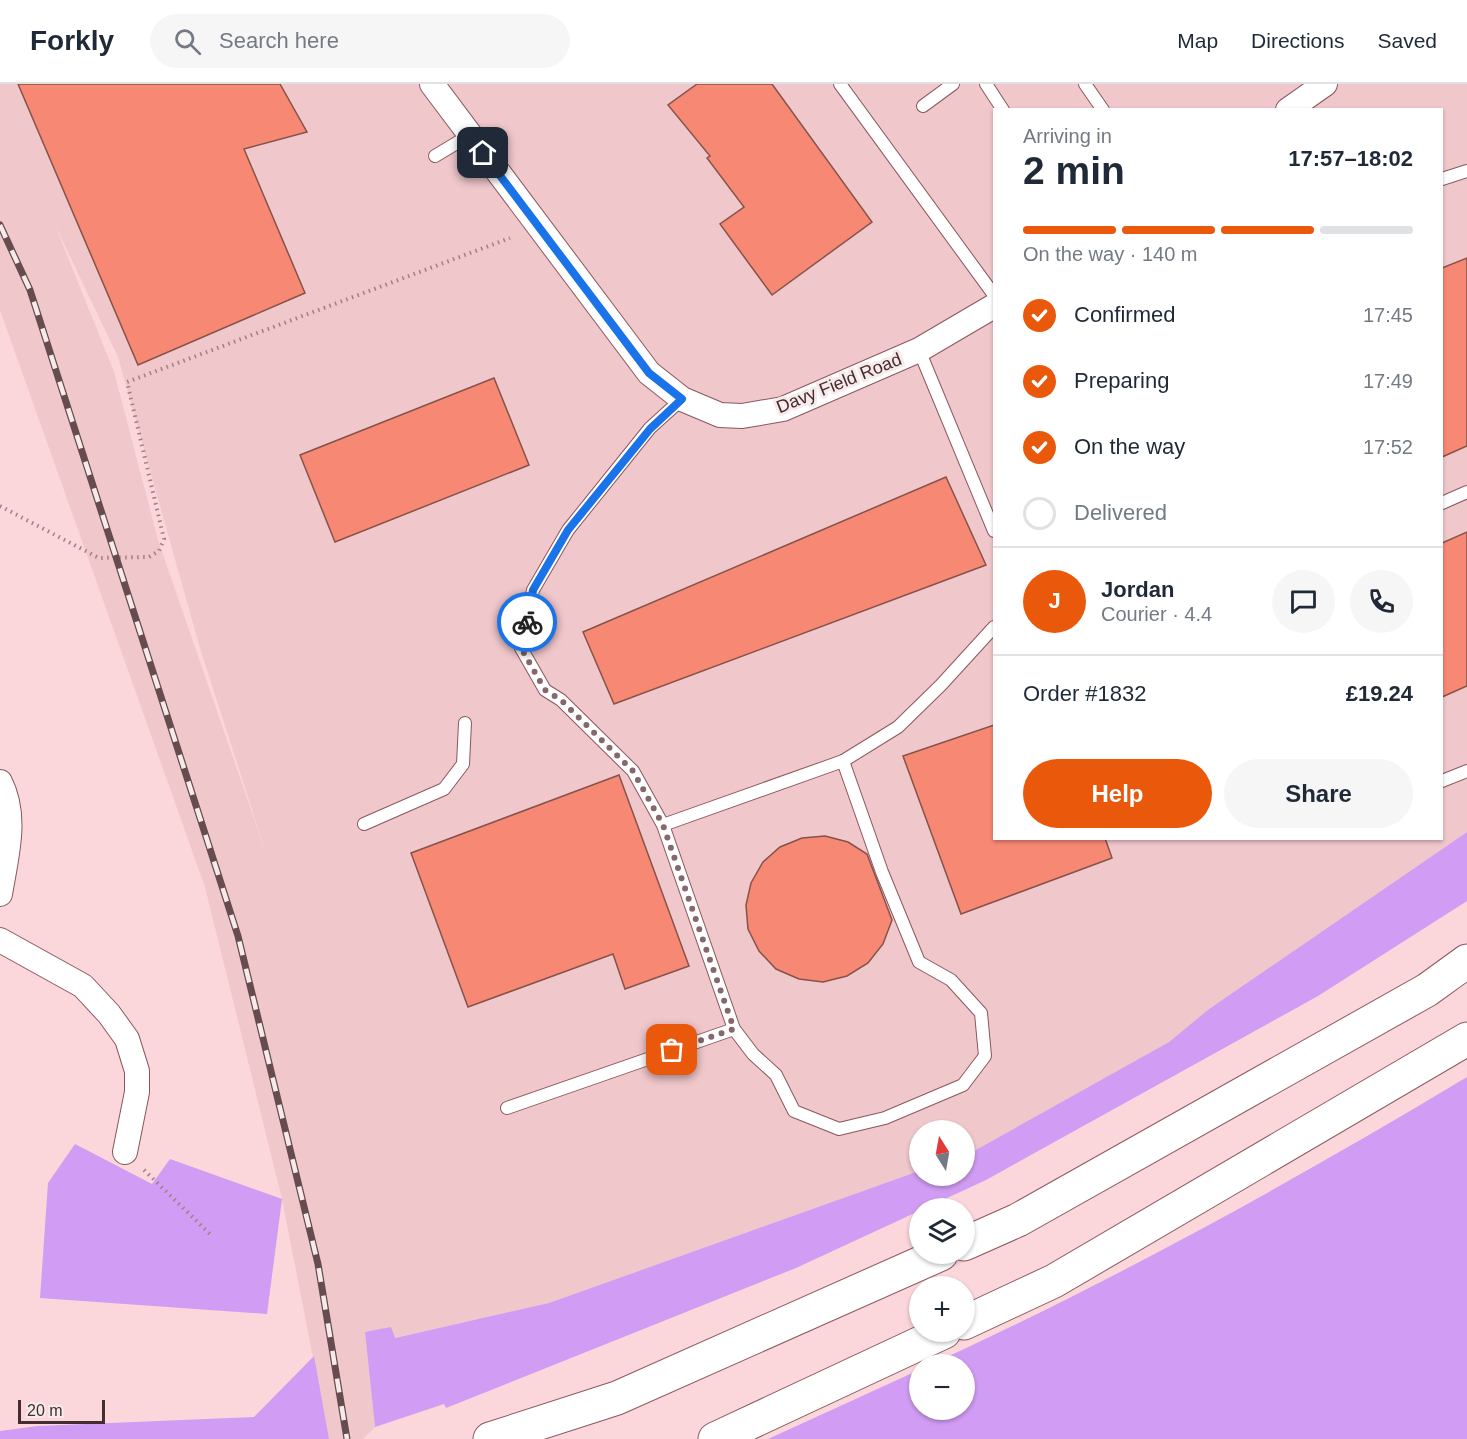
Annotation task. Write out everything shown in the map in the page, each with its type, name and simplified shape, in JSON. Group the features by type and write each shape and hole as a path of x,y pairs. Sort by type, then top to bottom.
{"highway":[{"path":"975,1239 1018,1220 1407,1001 1467,961"},
{"path":"975,1318 1054,1281 1467,1040"},
{"path":"490,1439 617,1398 918,1264"},
{"path":"716,1439 923,1342"}],"street":[{"name":"Davy Field Road","path":"432,84 649,373 682,399 720,415 742,416 783,409 919,350 993,307"},
{"path":"1291,108 1325,84"},
{"path":"0,782 8,798 11,819 0,894"},
{"path":"0,940 84,986 109,1014 127,1040 137,1071 137,1092 125,1152"}],"lane":[{"path":"840,84 993,294"},
{"path":"923,106 953,84"},
{"path":"986,84 1002,108"},
{"path":"1085,84 1102,108"},
{"path":"435,156 470,135"},
{"path":"1443,178 1467,171"},
{"path":"919,350 993,529"},
{"path":"682,399 650,429 568,530 533,590 521,648 545,690 561,700 633,771 663,825 734,1029 753,1054 776,1075 794,1111 839,1129 885,1118 963,1085 985,1056 981,1013 951,980 919,962 882,872 843,761"},
{"path":"1443,503 1467,492"},
{"path":"663,825 843,761 898,726 941,685 993,628"},
{"path":"364,824 444,789 463,764 465,723"},
{"path":"1443,781 1467,771"},
{"path":"507,1108 734,1029"}],"path":[{"path":"0,506 99,558 149,557 159,551 164,539 127,382 510,238"},
{"path":"125,1152 210,1234"}],"shaded area":[{"path":"0,84 1467,84 1467,832 1209,1009 1169,1042 975,1150 975,1120 909,1120 909,1175 549,1303 394,1338 365,1332 375,1427 363,1439 329,1439 282,1199 205,887 0,310","holes":["55,225 118,357 200,648 268,859 158,540 114,372"]},
{"path":"1467,832 1467,901 1318,996 975,1185 975,1150 1169,1042 1209,1009"},
{"path":"1467,1077 1467,1439 768,1439 909,1375 909,1420 975,1420 975,1354 954,1354 1135,1264 1335,1154"},
{"path":"75,1144 152,1184 170,1159 282,1199 267,1314 40,1298 48,1183"},
{"path":"909,1175 909,1186 973,1186 947,1198 909,1198 909,1216 796,1268 446,1408 444,1404 375,1427 365,1332 391,1327 395,1338 549,1303"},
{"path":"314,1356 329,1439 0,1439 0,1431 38,1426 254,1417"}],"building":[{"path":"18,84 280,84 307,132 244,149 305,293 138,365"},
{"path":"697,84 772,84 872,222 772,295 720,224 744,207 707,158 710,156 668,105"},
{"path":"1467,258 1467,446 1443,457 1443,268"},
{"path":"494,378 529,465 335,542 300,455"},
{"path":"946,477 986,565 614,704 583,632"},
{"path":"1467,532 1467,686 1443,697 1443,543"},
{"path":"993,725 993,840 1106,840 1112,858 961,914 903,756"},
{"path":"619,775 689,966 625,989 613,954 468,1007 411,853"},
{"path":"825,836 848,842 867,854 892,920 883,944 868,963 847,976 823,982 799,979 776,969 759,951 748,929 746,905 751,883 763,862 780,847 802,838"}],"railway":[{"path":"0,225 30,290 238,936 318,1264 347,1439"}],"way so far":[{"path":"527,622 521,648 545,690 561,700 633,771 663,825 734,1029 672,1050"}],"route":[{"path":"483,153 649,373 682,399 650,429 568,530 533,590 527,622"}]}
